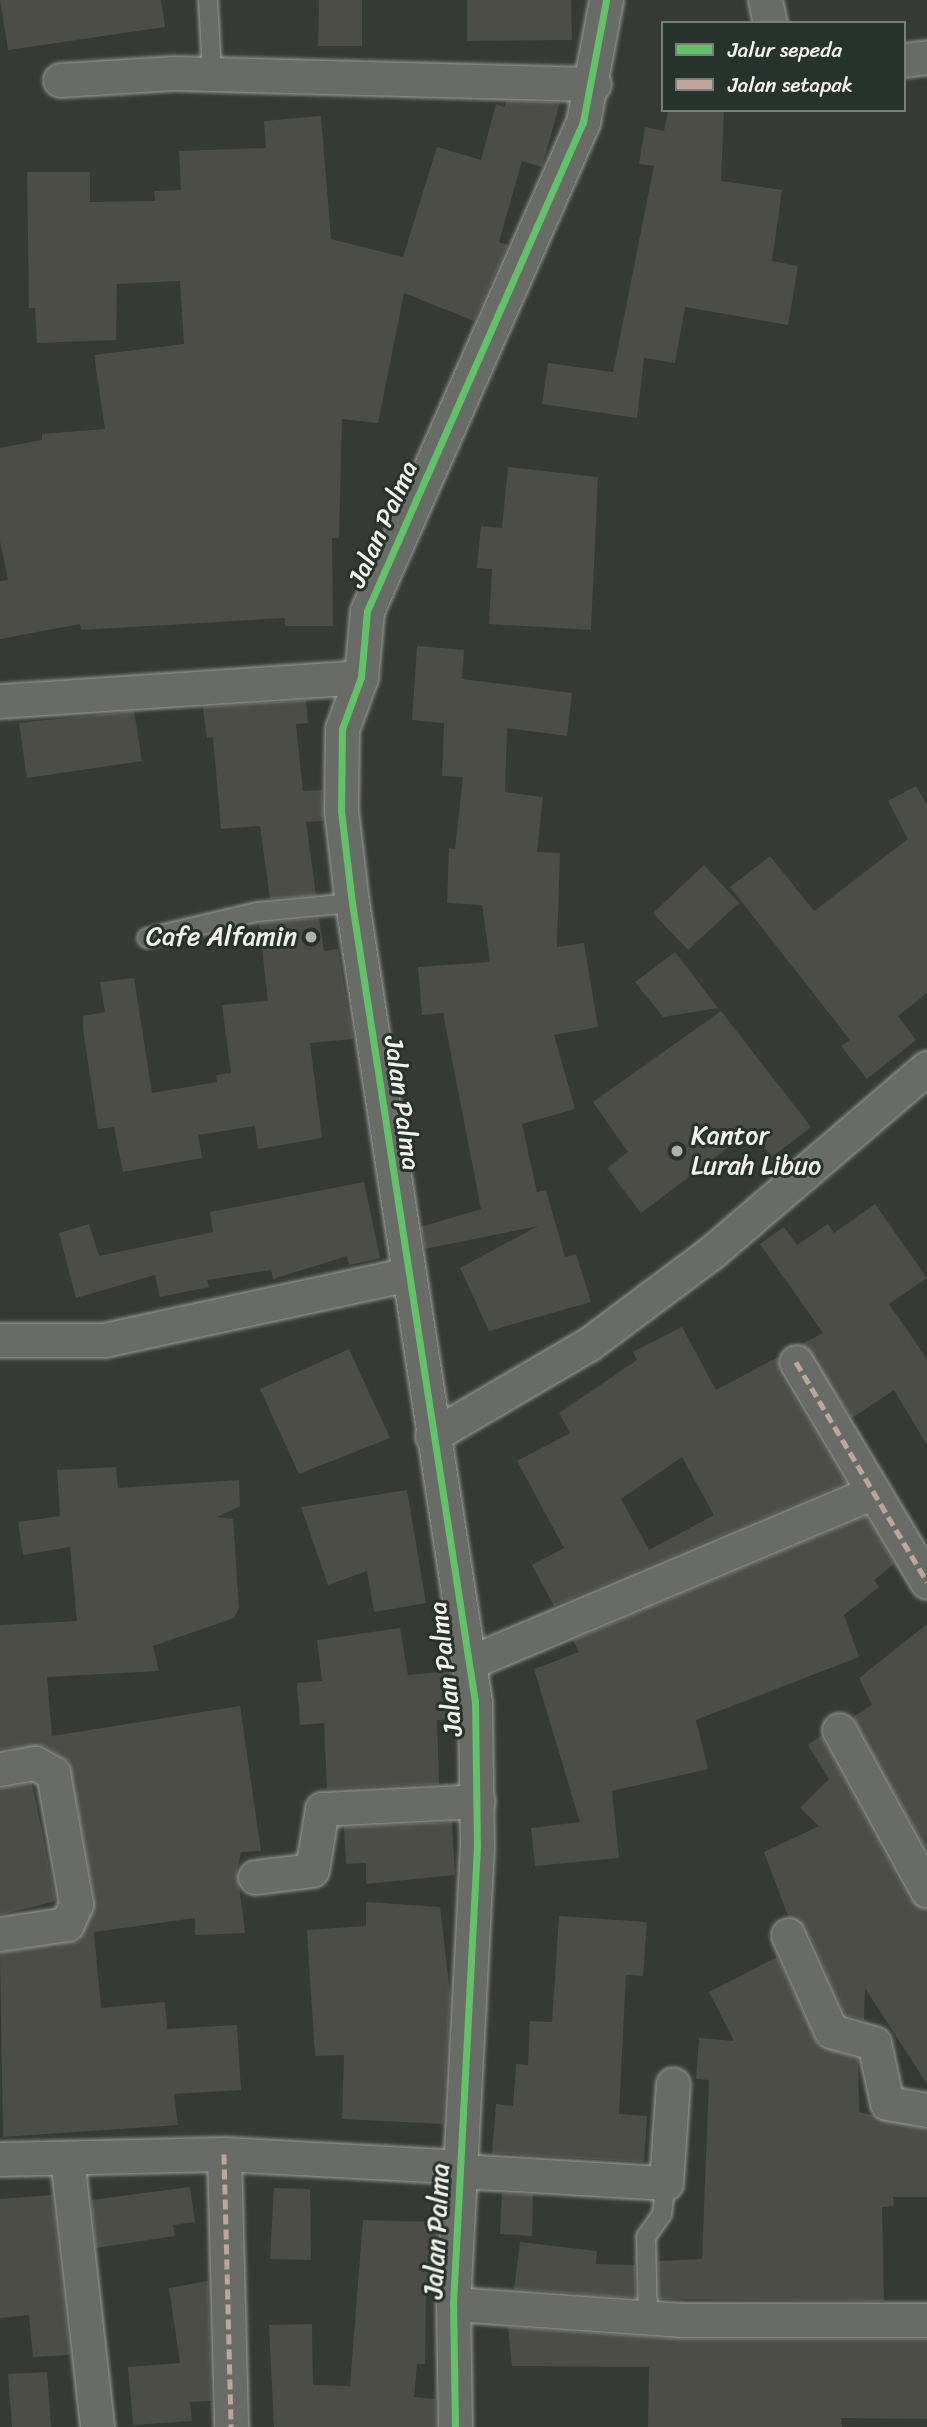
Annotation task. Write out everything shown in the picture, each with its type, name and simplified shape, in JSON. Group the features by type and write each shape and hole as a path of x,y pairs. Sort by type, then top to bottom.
{"street":[{"name":"Jalan Palma","path":"455,2427 453,2304 462,2169 478,1801 471,1662 405,1275 352,903 341,811 342,729 361,677 367,611 594,84 606,0"},
{"path":"765,0 770,21"},
{"path":"906,60 927,57"},
{"path":"60,80 212,73 594,84"},
{"path":"0,701 361,677"},
{"path":"432,1436 589,1345 712,1252 927,1069"},
{"path":"0,1340 104,1340 405,1275"},
{"path":"796,1362 869,1494 927,1582"},
{"path":"471,1662 869,1494"},
{"path":"839,1730 927,1891"},
{"path":"0,1769 35,1763 53,1773 76,1904 68,1924 0,1934"},
{"path":"256,1877 312,1870 322,1809 478,1801"},
{"path":"788,1935 831,2031 874,2043 887,2103 927,2109"},
{"path":"0,2159 224,2154 666,2183 673,2084"},
{"path":"224,2154 231,2427"},
{"path":"67,2158 97,2427"},
{"path":"453,2304 648,2318 927,2320"}],"lane":[{"path":"208,0 212,73"},
{"path":"148,938 257,912 352,903"},
{"path":"648,2318 646,2238 662,2214 666,2183"}],"building":[{"path":"0,0 161,0 165,27 8,50"},
{"path":"319,0 362,0 362,46 318,46"},
{"path":"467,0 571,0 572,40 467,41"},
{"path":"506,101 560,102 542,167 522,161 499,242 508,245 474,321 404,293 378,423 342,419 339,538 332,538 333,626 285,626 285,618 81,630 80,624 0,639 0,581 8,580 0,541 0,448 42,440 42,434 105,429 94,355 184,344 180,281 117,284 116,340 37,343 35,308 29,308 27,172 90,172 90,202 155,201 154,191 181,190 179,151 266,148 264,121 321,116 331,239 403,257 437,147 481,160 496,104 505,107"},
{"path":"668,112 724,112 721,181 782,190 772,261 798,266 788,325 685,307 675,363 644,358 637,418 542,404 548,363 613,372 654,166 639,164 645,127 664,131"},
{"path":"508,467 598,477 591,630 489,624 492,569 477,568 481,526 502,528"},
{"path":"417,646 464,650 462,679 572,693 567,736 507,728 505,792 543,797 537,852 560,853 557,947 584,943 598,1027 554,1035 575,1109 522,1124 537,1192 546,1190 565,1257 576,1254 591,1302 489,1331 460,1268 538,1226 425,1249 421,1227 481,1209 443,1013 422,1015 418,967 490,962 482,905 447,903 449,848 455,849 463,777 442,776 444,723 412,720"},
{"path":"306,700 308,723 296,724 303,791 322,790 323,821 306,822 316,895 270,899 260,826 221,829 213,737 207,738 203,707"},
{"path":"134,711 142,761 27,778 19,723"},
{"path":"916,786 927,805 927,993 898,1016 916,1040 867,1079 841,1046 850,1040 730,887 770,856 814,911 908,839 888,801"},
{"path":"704,865 739,903 688,950 653,913"},
{"path":"319,918 324,951 338,949 353,1039 310,1043 322,1138 258,1149 255,1126 198,1135 202,1158 123,1172 114,1127 98,1129 83,1029 83,1016 105,1012 100,982 134,978 152,1093 217,1082 216,1075 231,1073 222,1005 268,1001 259,923"},
{"path":"675,952 718,1008 663,1017 635,982"},
{"path":"721,1011 811,1127 772,1157 751,1130 641,1213 607,1168 628,1152 593,1102"},
{"path":"364,1182 380,1258 349,1265 347,1256 273,1279 271,1270 207,1280 209,1287 160,1297 155,1275 76,1298 59,1233 89,1224 99,1256 213,1232 210,1212"},
{"path":"875,1204 927,1278 889,1304 927,1359 927,1445 894,1390 852,1418 802,1344 823,1333 760,1244 784,1227 797,1245 828,1224 834,1233"},
{"path":"682,1327 716,1390 778,1357 779,1372 846,1483 554,1606 532,1565 564,1548 517,1461 570,1433 559,1413 637,1360 633,1352","holes":["682,1457 714,1515 649,1550 621,1499"]},
{"path":"349,1349 390,1438 299,1474 260,1389"},
{"path":"116,1467 118,1488 239,1480 240,1506 217,1517 233,1519 239,1608 234,1618 153,1646 159,1671 47,1677 52,1736 240,1706 261,1851 241,1852 237,1870 245,1933 195,1935 195,1918 94,1932 101,2008 165,2002 167,2029 237,2025 241,2090 174,2094 178,2125 3,2137 0,1953 78,1940 95,1901 69,1762 44,1746 0,1749 0,1625 77,1621 70,1547 23,1555 18,1522 60,1516 57,1470"},
{"path":"407,1490 426,1603 374,1612 367,1571 328,1585 301,1507"},
{"path":"866,1516 894,1564 874,1580 879,1587 844,1615 859,1657 696,1720 708,1769 612,1791 619,1858 535,1866 531,1828 580,1822 534,1669 579,1652 573,1640"},
{"path":"927,1624 927,1851 853,1717 872,1705 859,1678"},
{"path":"400,1628 408,1675 451,1671 456,1718 437,1720 439,1784 327,1789 324,1723 300,1725 297,1683 322,1681 317,1640"},
{"path":"821,1736 910,1900 927,1910 927,2084 865,1988 864,2020 845,2015 806,1927 788,1916 764,1852 819,1826 800,1808 829,1779 808,1745"},
{"path":"32,1783 56,1901 0,1915 0,1788"},
{"path":"452,1822 455,1875 366,1884 366,1863 346,1864 344,1827"},
{"path":"366,1902 440,1907 450,1994 443,2124 342,2119 344,2055 315,2056 307,1930 366,1926"},
{"path":"559,1916 647,1922 643,1976 626,1975 619,2114 647,2116 644,2162 492,2153 496,2104 513,2106 516,2064 528,2065 530,2021 552,2022"},
{"path":"777,1957 818,2045 858,2058 859,2112 927,2129 927,2197 893,2197 894,2206 882,2207 884,2301 659,2299 658,2261 702,2259 709,2080 696,2079 699,2038 734,2041 709,1992"},
{"path":"190,2187 195,2222 173,2225 175,2236 96,2248 91,2200"},
{"path":"274,2188 310,2189 311,2260 270,2259"},
{"path":"502,2193 533,2194 532,2236 500,2234"},
{"path":"52,2195 70,2355 33,2357 29,2315 0,2318 0,2199"},
{"path":"363,2220 438,2222 435,2288 426,2289 425,2364 417,2364 414,2397 435,2399 436,2427 274,2427 269,2325 312,2324 313,2385 350,2386"},
{"path":"520,2242 597,2251 596,2264 635,2265 636,2298 514,2289"},
{"path":"208,2281 211,2401 190,2402 192,2421 133,2425 128,2367 180,2363 169,2288"},
{"path":"508,2327 681,2339 927,2339 927,2419 841,2418 842,2427 648,2427 649,2367 512,2366"},
{"path":"47,2372 51,2427 12,2427 8,2374"}],"marked path":[{"path":"796,1362 927,1582"},
{"path":"224,2154 231,2427"}],"cycle path":[{"path":"455,2427 453,2304 477,1846 475,1702 352,903 341,811 342,729 361,677 367,611 583,122 606,0"}],"place":[{"name":"Cafe Alfamin","path":"311,937"},
{"name":"Kantor Lurah Libuo","path":"677,1151"}]}
